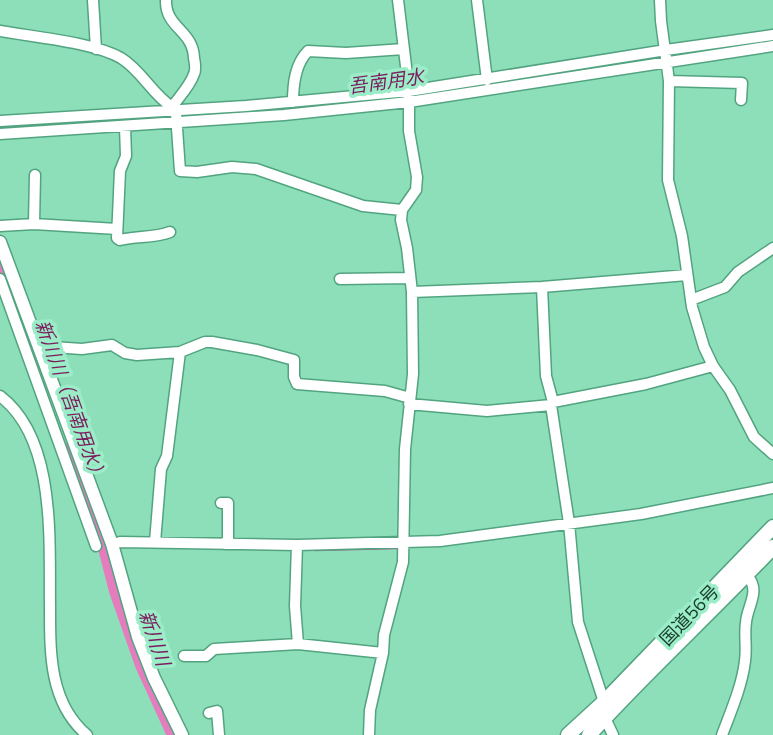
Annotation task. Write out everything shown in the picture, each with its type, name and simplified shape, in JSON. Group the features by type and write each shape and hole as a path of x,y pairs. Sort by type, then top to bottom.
{"highway":[{"name":"国道56号","path":"568,735 604,702 773,527"},
{"name":"国道56号","path":"589,735 773,547"}],"main road":[{"path":"0,242 138,637 154,678 183,735"}],"street":[{"path":"93,0 96,49"},
{"path":"166,0 166,10 171,22 190,39 195,62 195,73 175,115 180,171 197,172 232,167 256,169 363,206 402,210"},
{"path":"369,735 370,710 383,653 384,635 403,562 405,449 413,374 412,292 401,220 402,210 416,190 417,177 409,131 409,97 398,0"},
{"path":"477,0 487,80"},
{"path":"660,0 669,81 668,180 682,236 691,300 704,347 713,366 730,390 754,437 773,454"},
{"path":"0,31 96,49 121,58 142,76 175,115"},
{"path":"0,121 175,115 284,116 667,57 773,35"},
{"path":"0,134 125,126 175,115 293,102 409,97 487,80 773,46"},
{"path":"293,102 296,75 302,58 308,51 345,53 404,49"},
{"path":"669,81 742,83 741,100"},
{"path":"125,126 126,156 120,171 117,238 120,240 170,232"},
{"path":"34,175 34,224"},
{"path":"0,226 34,224 117,229"},
{"path":"691,300 725,287 738,272 773,248"},
{"path":"412,292 542,287 687,275"},
{"path":"340,279 410,278"},
{"path":"0,279 104,543 405,543 641,514 773,488"},
{"path":"542,287 547,376 569,523 578,622 604,702 605,718 613,735"},
{"path":"38,346 82,349 112,345 125,353 137,355 180,352 205,342 257,350 294,360 294,377 298,384 385,391 410,401 487,411 552,403 646,384 713,366"},
{"path":"155,542 161,469 167,456 180,352"},
{"path":"0,396 8,402 28,429 42,463 47,515 50,657 56,690 76,726 87,735"},
{"path":"220,503 228,503 228,539 225,544"},
{"path":"298,545 295,606 298,644"},
{"path":"722,735 745,662 745,626 753,601 754,586 747,575"},
{"path":"184,656 206,656 214,649 298,644 383,653"},
{"path":"209,713 217,711 219,735"}],"waterway":[{"name":"吾南用水","path":"614,65 773,40"},
{"name":"吾南用水","path":"0,128 323,106"},
{"name":"新川川（吾南用水）","path":"0,264 10,293"},
{"name":"新川川","path":"67,450 106,552 116,591 142,665 174,735"},
{"path":"315,550 398,548"}]}
